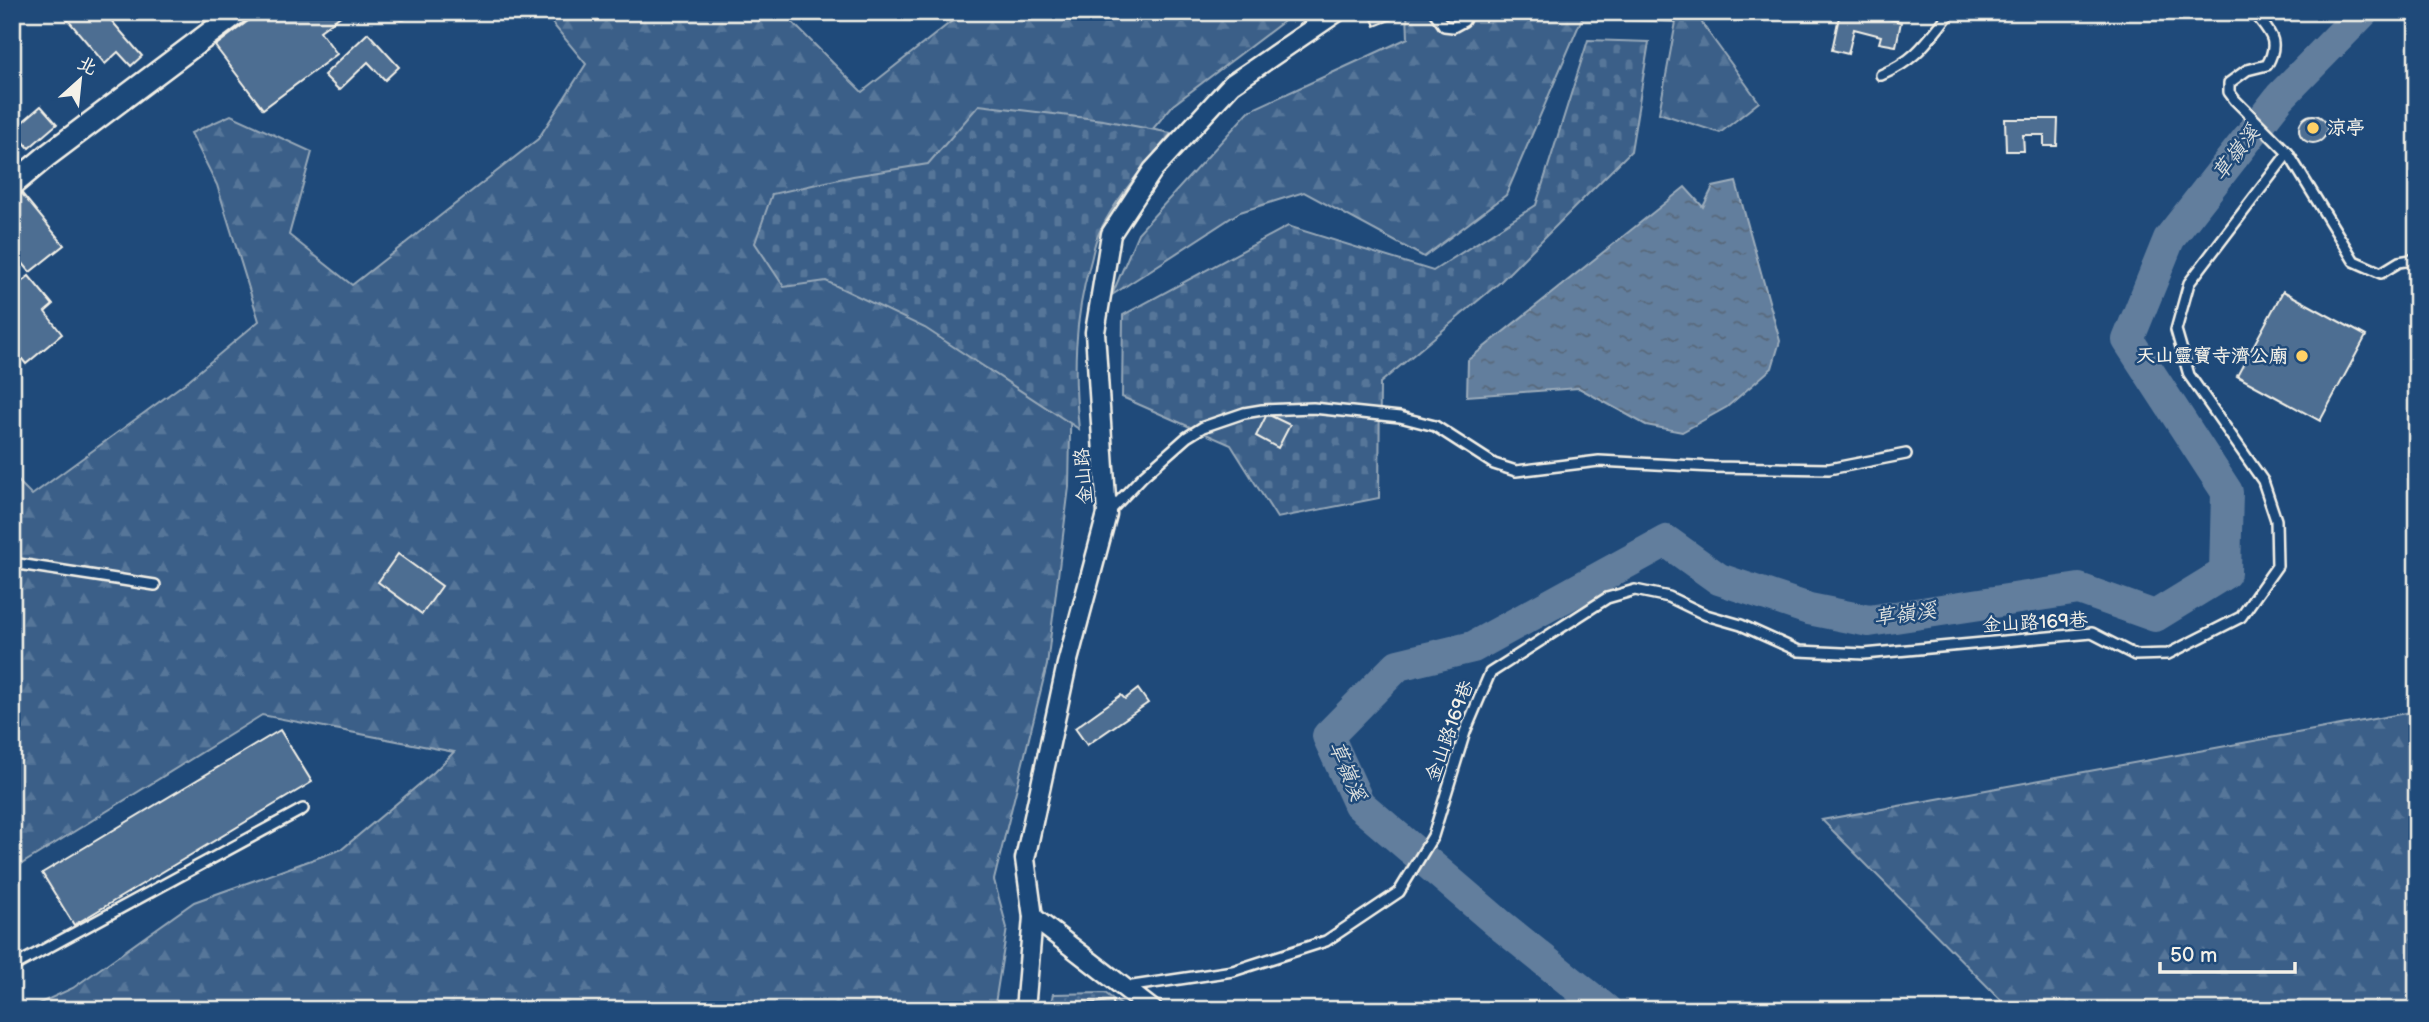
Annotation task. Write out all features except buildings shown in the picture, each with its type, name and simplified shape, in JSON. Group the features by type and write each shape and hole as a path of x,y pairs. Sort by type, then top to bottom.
{"street":[{"path":"12,185 238,12"},
{"name":"金山路","path":"1025,1010 1033,917 1026,859 1067,664 1107,514 1095,331 1111,234 1153,170 1232,84 1337,12"},
{"path":"1033,917 1153,1010"}],"lane":[{"path":"1434,12 1444,26 1453,27 1464,21 1468,12"},
{"path":"1881,75 1898,68 1916,55 1951,12"},
{"path":"2254,12 2273,37 2273,54 2267,65 2247,71 2229,83 2229,92 2288,153 2354,261 2381,273 2399,262 2417,259"},
{"name":"金山路169巷","path":"1123,987 1233,971 1325,941 1399,892 1433,836 1465,732 1490,673 1607,597 1635,590 1669,597 1706,615 1741,625 1799,651 1864,654 2092,633 2135,655 2168,654 2241,617 2277,566 2276,520 2263,481 2189,375 2176,330 2189,283 2288,153"},
{"path":"1107,514 1143,476 1187,437 1203,427 1244,413 1262,410 1313,408 1400,417 1435,426 1494,464 1516,471 1599,461 1829,469 1906,454"},
{"path":"12,563 155,585"},
{"path":"12,967 303,809"}],"green space":[{"path":"543,12 782,12 862,92 961,14 970,12 1296,12 1173,105 1074,222 1069,487 1047,665 994,880 1007,928 994,1010 25,1010 73,988 194,902 342,849 454,752 262,715 12,870 12,475 32,495 185,383 259,321 217,185 191,133 231,115 312,152 289,235 352,285 538,139 586,64"},
{"path":"1407,12 1698,12 1703,25 1759,102 1720,133 1659,113 1676,22 1582,18 1506,195 1424,257 1304,192 1240,212 1112,295 1138,233 1249,111 1408,38"},
{"path":"1588,40 1649,42 1631,151 1499,283 1380,383 1379,498 1277,518 1231,445 1122,397 1123,315 1288,226 1433,271 1536,205"},
{"path":"979,105 1103,120 1171,133 1123,194 1096,241 1078,326 1076,387 1079,429 925,328 826,281 784,287 755,243 772,194 853,176 928,164"},
{"path":"2417,711 2417,1010 2011,1010 1822,820"},
{"path":"1105,993 1128,1010 1049,1010 1053,994"}],"water":[{"path":"1736,182 1780,341 1772,368 1727,407 1682,432 1646,425 1579,388 1467,396 1468,360 1685,187 1703,207 1713,187"}],"waterway":[{"name":"草嶺溪","path":"1606,1010 1498,923 1359,804 1328,736 1398,665 1473,647 1666,541 1719,579 1809,609 1869,621 2079,589 2155,616 2225,573 2227,492 2128,340 2169,239 2280,97 2363,12"}],"place":[{"name":"涼亭","path":"2313,128"},
{"name":"天山靈寶寺濟公廟","path":"2302,356"}]}
